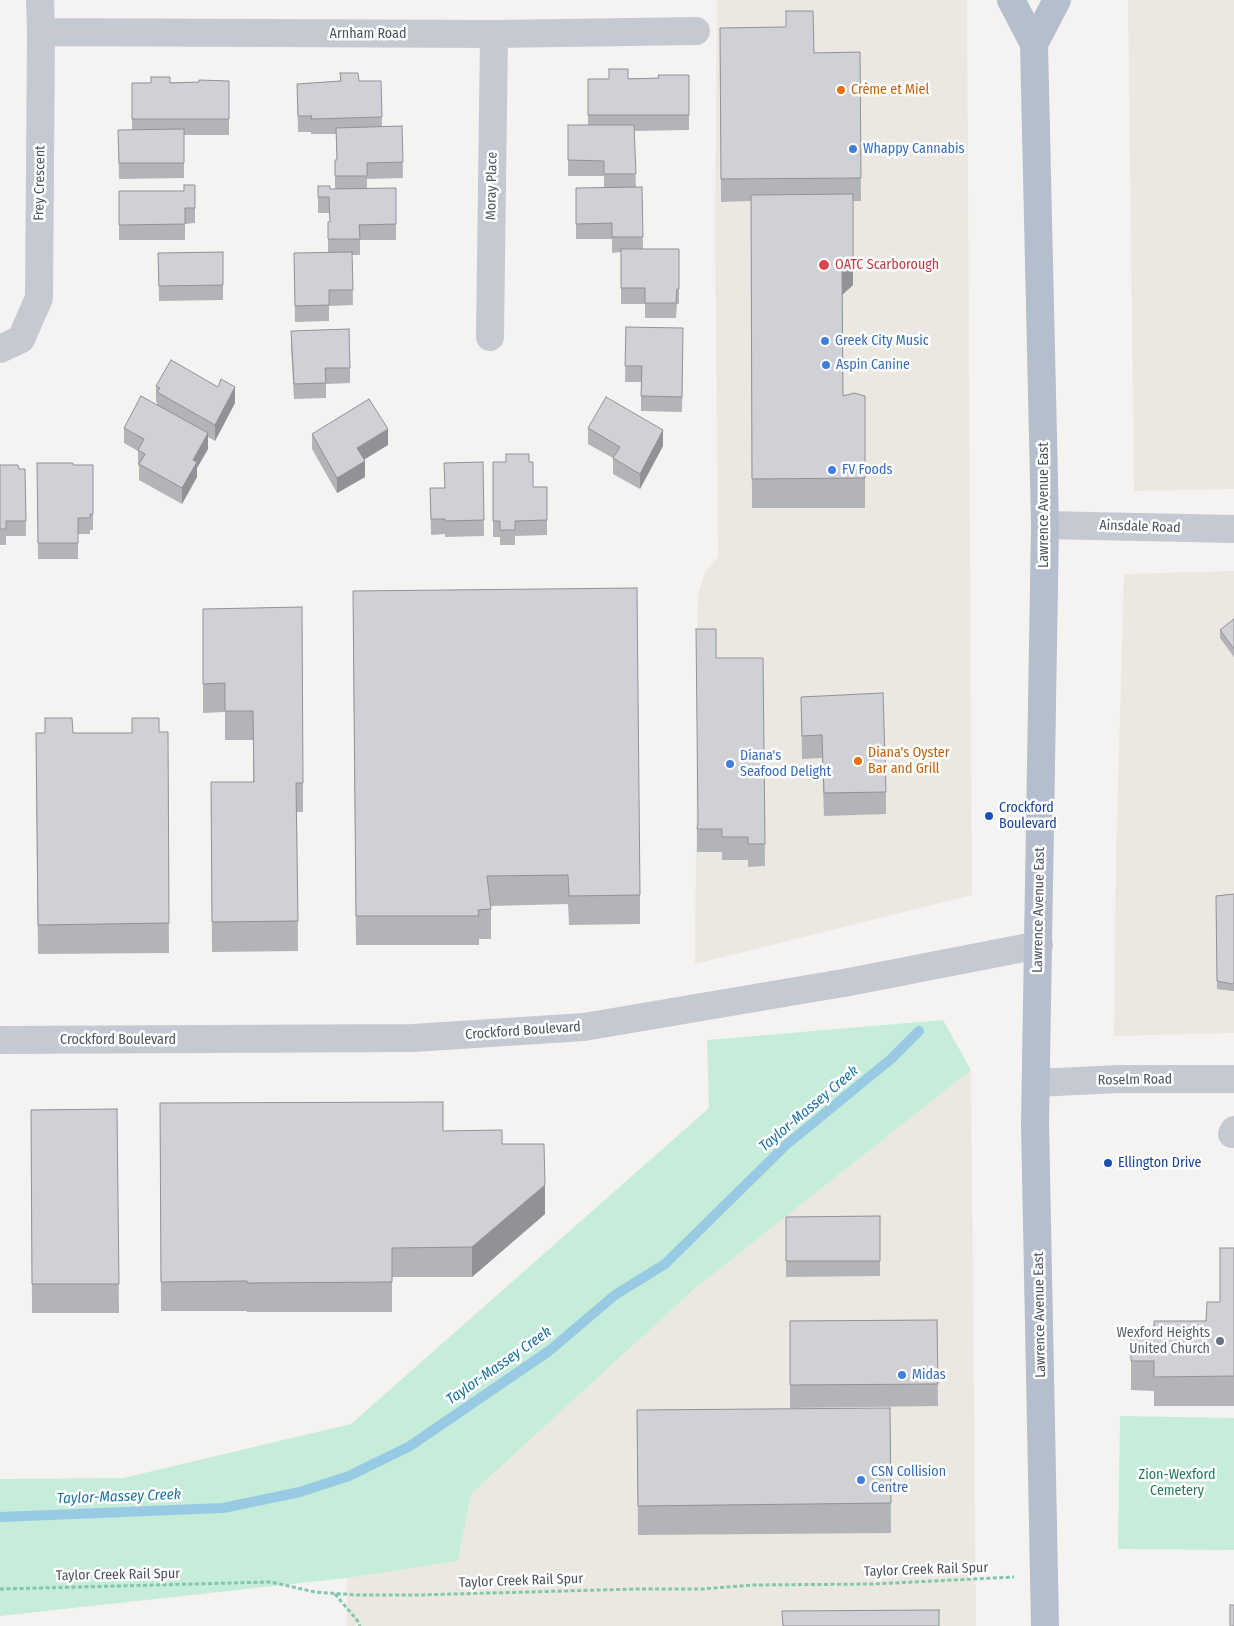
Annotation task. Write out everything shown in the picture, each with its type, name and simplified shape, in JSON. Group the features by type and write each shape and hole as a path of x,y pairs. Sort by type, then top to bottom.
{"main road":[{"name":"Lawrence Avenue East","path":"1011,0 1034,44 1045,525 1035,1122 1045,1626"},
{"name":"Lawrence Avenue East","path":"1034,44 1057,0"}],"street":[{"name":"Frey Crescent","path":"0,349 21,339 39,298 40,0"},
{"name":"Arnham Road","path":"41,32 494,34 696,31"},
{"name":"Moray Place","path":"490,337 494,34"},
{"name":"Ainsdale Road","path":"1045,525 1234,529"},
{"name":"Crockford Boulevard","path":"0,1040 413,1038 584,1027 839,983 1039,945"},
{"name":"Roselm Road","path":"1036,1083 1119,1079 1234,1079"}],"path":[{"name":"Taylor Creek Rail Spur","path":"0,1589 271,1582 316,1592 335,1594 417,1595 702,1589 753,1585 873,1584 1044,1576"},
{"path":"335,1594 360,1626"}],"shaded area":[{"path":"717,0 967,0 972,895 695,964 698,595 706,570 718,557 715,228"},
{"path":"1128,0 1234,0 1234,489 1134,491"},
{"path":"1234,571 1234,1033 1114,1036 1116,853 1124,574"},
{"path":"971,1070 976,1626 347,1626 347,1578 458,1561 471,1494 694,1289"}],"green space":[{"path":"943,1020 971,1070 694,1289 471,1494 458,1561 347,1578 0,1616 0,1479 123,1478 351,1424 709,1108 707,1040"},
{"name":"Zion-Wexford Cemetery","path":"1120,1416 1234,1418 1234,1550 1118,1549"}],"building":[{"path":"786,11 813,11 814,53 860,52 861,178 721,179 720,28 786,27"},
{"path":"609,69 628,69 628,79 659,78 658,75 689,75 689,115 588,115 588,79 609,79"},
{"path":"340,73 358,73 359,81 381,81 382,117 311,119 312,116 298,116 297,84 341,81"},
{"path":"151,77 170,77 170,83 199,82 199,80 229,81 229,119 132,119 132,83 151,83"},
{"path":"568,125 634,125 636,174 604,174 604,161 568,160"},
{"path":"402,126 403,162 367,163 367,176 335,176 335,160 337,160 336,128"},
{"path":"184,129 184,163 119,163 118,130"},
{"path":"184,185 195,185 195,208 185,208 185,224 119,225 119,191 184,191"},
{"path":"318,186 330,186 330,189 396,188 396,224 359,225 360,239 328,239 328,222 330,222 329,197 318,197"},
{"path":"642,187 643,237 612,237 612,223 576,224 576,188"},
{"path":"853,194 853,256 842,266 843,396 854,393 865,396 865,478 752,479 751,195"},
{"path":"621,249 679,249 679,289 677,289 676,303 645,303 645,288 621,288"},
{"path":"223,252 223,285 159,286 158,253"},
{"path":"352,252 353,290 329,290 329,305 295,306 294,253"},
{"path":"626,327 683,328 682,397 641,396 642,366 625,366"},
{"path":"349,329 350,368 325,368 326,383 294,384 291,331"},
{"path":"171,360 218,387 221,379 235,387 215,425 157,392 160,388 156,386"},
{"path":"141,396 208,433 193,460 197,462 182,488 139,464 145,454 138,450 144,439 124,428"},
{"path":"606,397 663,430 640,474 613,458 620,447 588,428"},
{"path":"369,399 388,429 357,448 365,461 337,478 312,434"},
{"path":"506,454 529,454 529,462 533,462 533,487 547,487 547,520 515,521 515,530 500,530 500,521 493,521 493,462 506,462"},
{"path":"483,462 484,520 445,521 445,519 431,519 430,488 445,488 444,463"},
{"path":"37,463 93,465 93,514 90,514 90,518 78,518 78,543 38,543"},
{"path":"0,465 18,465 19,469 25,469 26,521 6,521 6,529 0,529"},
{"path":"637,588 640,895 569,896 568,875 487,876 491,909 478,910 479,916 356,916 353,591"},
{"path":"302,607 303,783 296,783 298,921 212,922 211,782 254,782 253,711 225,711 225,683 203,684 203,609"},
{"path":"1234,619 1234,649 1220,630"},
{"path":"696,629 716,629 716,658 763,658 765,844 748,844 748,837 722,837 722,829 697,829"},
{"path":"883,693 886,792 824,793 822,735 802,736 801,697"},
{"path":"45,718 72,718 73,733 132,733 132,718 159,718 159,732 168,732 169,923 38,925 36,733 45,733"},
{"path":"1234,894 1234,983 1232,984 1217,981 1216,896"},
{"path":"443,1102 443,1131 502,1130 502,1144 544,1144 545,1185 472,1247 392,1248 392,1282 161,1282 160,1103"},
{"path":"117,1109 119,1284 32,1284 31,1110"},
{"path":"880,1216 880,1261 786,1261 786,1217"},
{"path":"1220,1248 1234,1248 1234,1376 1154,1377 1154,1361 1131,1361 1131,1335 1154,1335 1154,1321 1206,1321 1207,1302 1220,1302"},
{"path":"937,1320 938,1384 790,1385 790,1321"},
{"path":"890,1408 891,1503 638,1506 637,1410"},
{"path":"1230,1605 1234,1605 1234,1626 1230,1626"},
{"path":"939,1610 939,1626 783,1626 782,1611"}],"waterway":[{"name":"Taylor-Massey Creek","path":"0,1517 223,1508 300,1492 349,1476 410,1446 549,1351 615,1295 665,1264 786,1145 891,1059 919,1031"}],"place":[{"name":"Crème et Miel","path":"841,90"},
{"name":"Whappy Cannabis","path":"853,149"},
{"name":"OATC Scarborough","path":"824,265"},
{"name":"Greek City Music","path":"825,341"},
{"name":"Aspin Canine","path":"826,365"},
{"name":"FV Foods","path":"832,470"},
{"name":"Diana's Oyster Bar and Grill","path":"858,761"},
{"name":"Diana's Seafood Delight","path":"730,764"},
{"name":"Crockford Boulevard","path":"989,816"},
{"name":"Ellington Drive","path":"1108,1163"},
{"name":"Wexford Heights United Church","path":"1220,1341"},
{"name":"Midas","path":"902,1375"},
{"name":"CSN Collision Centre","path":"861,1480"}]}
